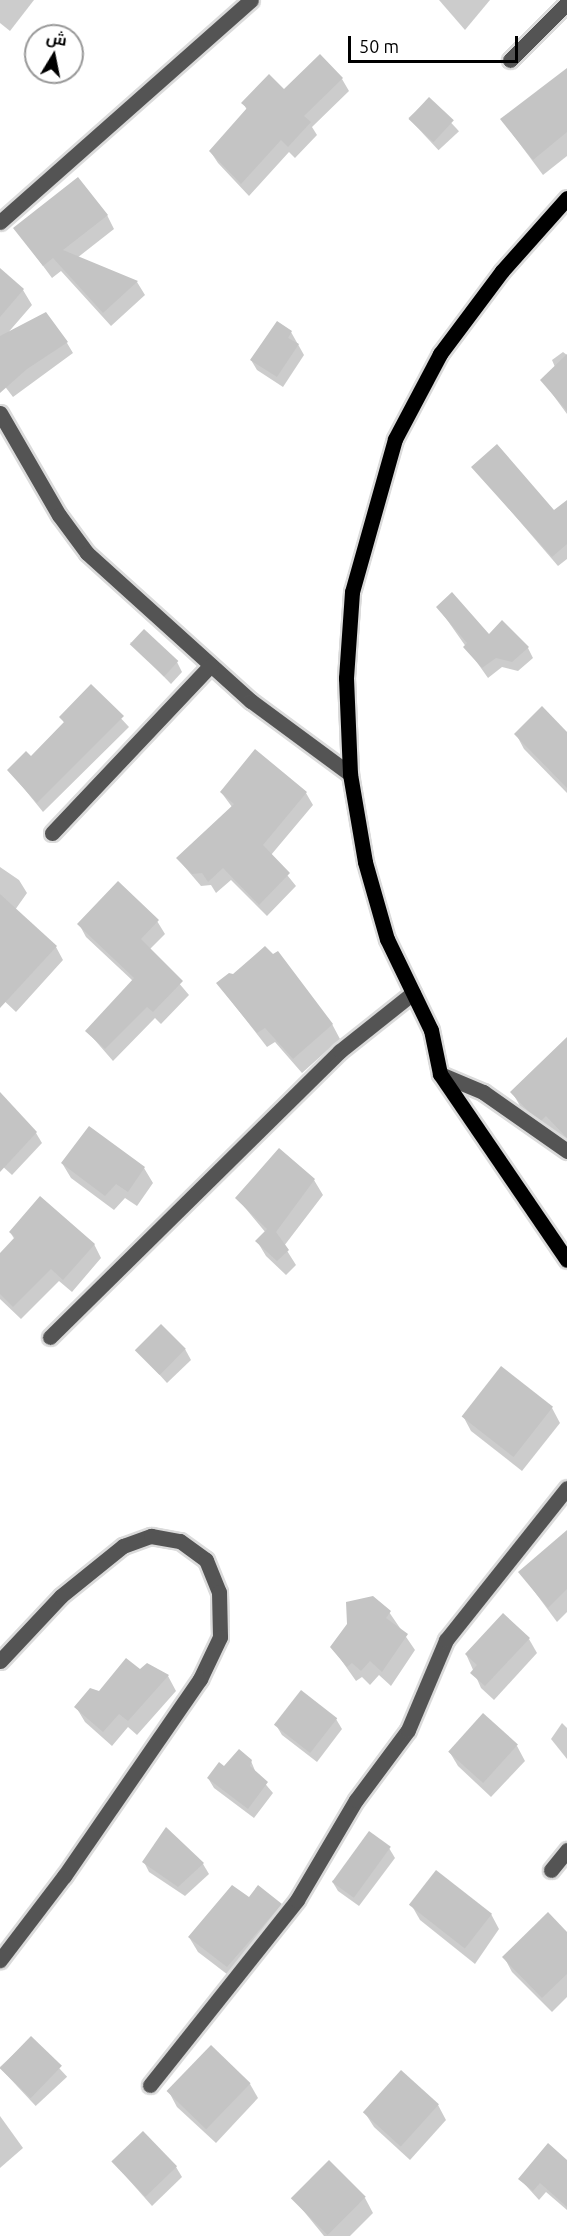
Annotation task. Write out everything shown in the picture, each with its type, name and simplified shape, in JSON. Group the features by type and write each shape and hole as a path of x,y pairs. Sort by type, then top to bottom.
{"main road":[{"path":"567,198 502,271 440,354 396,439 352,592 346,678 350,774 365,862 387,939 431,1030 440,1074 567,1260"}],"street":[{"path":"0,222 251,0"},
{"path":"510,60 567,3"},
{"path":"0,413 59,515 87,553 210,665 292,735 350,774"},
{"path":"52,833 210,665"},
{"path":"50,1337 340,1051 413,993"},
{"path":"440,1074 483,1092 567,1151"},
{"path":"150,2085 297,1900 356,1800 408,1730 446,1640 567,1488"},
{"path":"0,1661 61,1596 123,1546 151,1536 180,1541 206,1560 219,1592 220,1637 200,1679 64,1876 0,1960"},
{"path":"551,1870 567,1850"}],"building":[{"path":"320,54 343,78 304,116 311,122 288,147 281,140 241,184 209,151 247,108 241,103 269,74 284,89"},
{"path":"567,68 567,132 533,160 500,119"},
{"path":"429,97 454,120 433,142 409,119"},
{"path":"78,177 108,215 63,250 138,281 103,313 53,258 43,266 13,228"},
{"path":"0,268 24,289 0,317"},
{"path":"46,312 68,342 27,369 0,393 0,336"},
{"path":"277,321 292,331 288,338 299,344 277,377 250,360"},
{"path":"567,354 567,411 540,380"},
{"path":"497,444 554,510 567,500 567,544 552,557 471,467"},
{"path":"452,592 489,634 502,620 529,647 512,662 496,658 482,668 463,647 467,643 436,607"},
{"path":"144,629 178,661 164,676 130,644"},
{"path":"91,684 124,716 37,803 7,770 26,751 31,756 64,722 59,717"},
{"path":"542,706 567,732 567,788 514,734"},
{"path":"255,749 307,792 263,845 290,873 259,905 223,868 208,882 202,873 192,874 176,858 234,804 220,792"},
{"path":"118,881 159,920 141,939 183,981 153,1012 147,1007 105,1049 85,1031 134,978 77,924"},
{"path":"0,894 57,946 0,1008"},
{"path":"265,946 273,954 278,951 333,1024 293,1059 265,1028 257,1033 216,983 229,973 233,974"},
{"path":"567,1037 567,1138 546,1116 541,1121 531,1114 510,1092"},
{"path":"0,1092 37,1132 0,1172"},
{"path":"89,1126 145,1167 128,1192 116,1184 105,1196 61,1163"},
{"path":"279,1148 315,1179 276,1232 289,1250 277,1261 255,1241 267,1229 235,1198"},
{"path":"40,1196 95,1244 63,1280 51,1269 13,1307 0,1294 0,1253 15,1237 9,1232"},
{"path":"161,1324 186,1349 160,1375 135,1350"},
{"path":"501,1366 553,1407 514,1457 462,1416"},
{"path":"567,1530 567,1589 548,1608 518,1572"},
{"path":"373,1596 391,1611 386,1618 408,1634 382,1672 370,1661 361,1671 352,1663 347,1667 330,1647 347,1624 346,1602"},
{"path":"503,1613 530,1638 485,1686 470,1673 477,1665 465,1654"},
{"path":"126,1658 140,1669 147,1663 169,1675 128,1721 119,1714 103,1732 74,1707 90,1688 99,1691"},
{"path":"301,1690 337,1718 310,1753 274,1725"},
{"path":"483,1713 518,1744 483,1783 448,1752"},
{"path":"239,1749 252,1760 250,1766 268,1782 248,1809 207,1778 219,1762 224,1766"},
{"path":"166,1827 204,1863 178,1887 142,1862"},
{"path":"369,1831 391,1847 354,1898 332,1882"},
{"path":"436,1870 492,1914 465,1948 409,1905"},
{"path":"232,1885 249,1897 258,1885 282,1904 227,1967 188,1937"},
{"path":"548,1912 567,1932 567,1974 542,1998 502,1957"},
{"path":"31,2036 62,2066 31,2098 0,2068"},
{"path":"211,2045 251,2083 206,2129 167,2091"},
{"path":"401,2070 439,2104 401,2146 363,2112"},
{"path":"143,2131 177,2166 145,2197 111,2162"},
{"path":"548,2143 567,2160 567,2207 540,2183 533,2191 518,2179"},
{"path":"329,2160 366,2197 328,2235 291,2198"}]}
